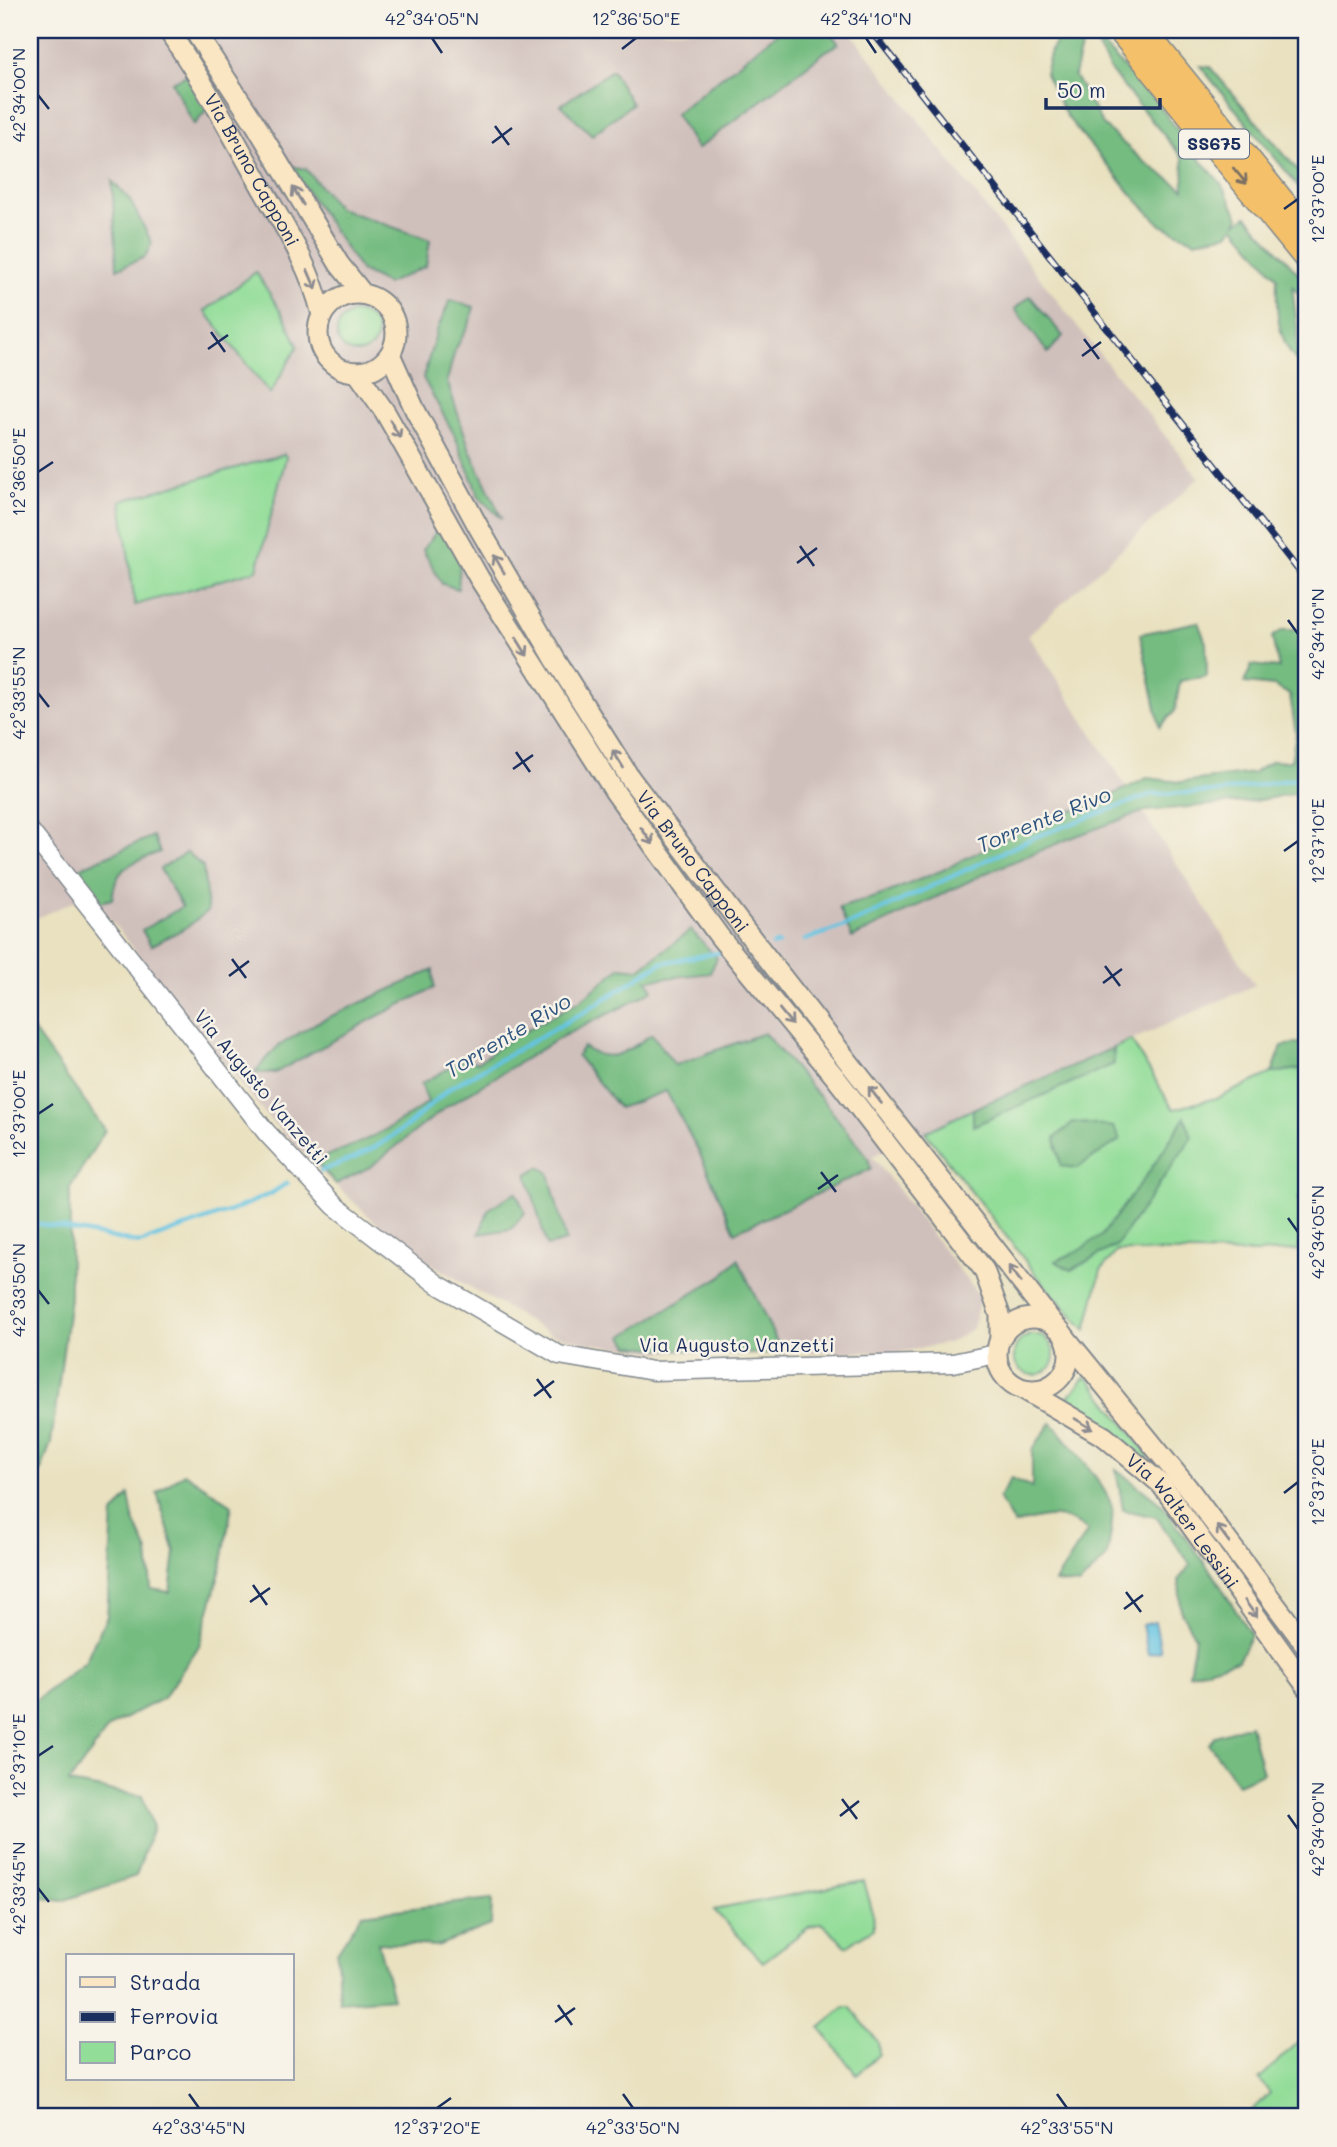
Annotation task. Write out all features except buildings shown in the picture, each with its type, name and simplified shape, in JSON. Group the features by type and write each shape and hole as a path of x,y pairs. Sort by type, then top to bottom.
{"highway":[{"name":"SS675","path":"1119,30 1307,260"},
{"name":"SS675","path":"1144,30 1307,231"}],"main road":[{"name":"Via Bruno Capponi","path":"169,30 203,81 314,282 322,315 318,328 323,352 337,366 357,372 385,412 479,578 615,792 719,936 836,1078 984,1270 1000,1315 998,1346"},
{"name":"Via Bruno Capponi","path":"194,30 256,125 339,264 363,294 382,302 395,322 397,334 390,354 415,410 478,528 555,659 630,778 739,922 1061,1332"},
{"path":"322,315 329,305 339,298 363,294"},
{"path":"357,372 376,367 390,354"},
{"path":"1026,1318 1037,1318 1061,1332 1069,1348 1069,1360 1058,1380 1048,1387 1025,1390 1004,1377 998,1366 998,1346 1006,1329 1026,1318"},
{"name":"Via Walter Lessini","path":"1061,1332 1188,1488 1307,1647"},
{"name":"Via Walter Lessini","path":"1025,1390 1105,1437 1161,1484 1307,1687"}],"street":[{"name":"Via Augusto Vanzetti","path":"30,831 266,1132 335,1206 436,1284 559,1355 653,1371 953,1363 998,1346"}],"shaded area":[{"path":"30,30 849,30 1066,312 1199,478 1028,635 1255,985 872,1156 980,1297 973,1328 949,1343 900,1352 656,1352 589,1343 550,1334 421,1258 373,1220 325,1175 270,1120 90,894 30,921"}],"green space":[{"path":"781,30 828,30 839,44 826,51 697,149 675,114"},
{"path":"1063,30 1069,30 1081,48 1074,75 1103,125 1143,161 1184,189 1183,158 1112,73 1088,30 1154,99 1220,182 1239,217 1235,224 1247,216 1307,283 1307,306 1292,285 1297,328 1297,362 1281,333 1277,311 1277,277 1234,226 1228,234 1195,241 1161,225 1067,117 1045,74 1051,50"},
{"path":"1200,66 1210,67 1307,181 1307,197"},
{"path":"612,70 632,104 592,135 561,105"},
{"path":"187,75 210,106 194,125 172,82"},
{"path":"290,166 306,169 338,208 430,240 426,266 387,284 361,271"},
{"path":"112,181 130,200 152,243 145,257 117,269"},
{"path":"256,272 286,320 298,346 270,394 205,311"},
{"path":"1030,296 1063,336 1048,353 1015,309"},
{"path":"450,300 474,307 469,325 455,350 447,381 470,450 502,519 479,497 455,436 423,378 437,330"},
{"path":"357,313 371,319 377,333 371,347 357,353 343,347 337,333 343,319"},
{"path":"284,454 286,457 257,570 135,605 121,501"},
{"path":"443,522 460,561 458,589 442,584 423,550"},
{"path":"1198,622 1206,643 1207,676 1180,681 1175,711 1160,727 1140,634"},
{"path":"1283,630 1307,630 1307,791 1255,801 1145,811 988,872 852,938 839,908 882,895 943,870 1043,819 1094,804 1147,778 1181,782 1253,773 1272,761 1291,761 1296,734 1290,695 1274,686 1244,683 1252,665 1279,668 1272,637"},
{"path":"153,836 160,852 126,867 117,879 112,899 97,903 75,870"},
{"path":"187,852 203,867 208,911 187,927 151,946 142,930 182,907 160,869"},
{"path":"691,930 717,958 710,973 647,980 653,990 563,1036 446,1107 370,1167 336,1184 314,1160 388,1129 428,1102 421,1084 463,1060 478,1062 509,1040 581,1000 621,967 639,969"},
{"path":"433,970 434,988 275,1073 254,1073 277,1047 316,1023"},
{"path":"30,1026 105,1130 70,1188 70,1298 51,1443 30,1500"},
{"path":"764,1033 825,1103 868,1158 871,1169 735,1232 699,1152 666,1091 619,1108 577,1056 583,1047 602,1055 619,1054 652,1034 675,1065"},
{"path":"1131,1040 1173,1109 1220,1097 1272,1073 1307,1068 1307,1196 1299,1197 1299,1250 1257,1253 1117,1251 1101,1270 1086,1330 1045,1286 925,1132 973,1109 974,1125 1113,1064 1114,1048"},
{"path":"1307,1042 1307,1068 1272,1073 1282,1046"},
{"path":"1113,1048 1114,1064 973,1126 973,1109"},
{"path":"1185,1117 1192,1137 1117,1245 1071,1270 1055,1261 1076,1252 1101,1236 1149,1172"},
{"path":"1073,1122 1114,1127 1120,1140 1077,1168 1061,1166 1055,1138"},
{"path":"540,1167 549,1173 566,1241 547,1246 527,1174"},
{"path":"516,1192 525,1213 511,1229 479,1234 489,1209"},
{"path":"738,1259 782,1353 733,1354 629,1346 623,1336 723,1275"},
{"path":"1034,1335 1042,1336 1048,1341 1053,1347 1053,1363 1048,1369 1042,1374 1034,1375 1026,1374 1020,1369 1015,1363 1014,1355 1015,1347 1020,1341 1026,1336"},
{"path":"1085,1378 1089,1379 1149,1456 1146,1461 1109,1428 1068,1401 1068,1397"},
{"path":"1051,1423 1095,1477 1112,1508 1107,1557 1079,1585 1055,1582 1088,1531 1069,1520 1052,1517 1014,1525 999,1498 1011,1478 1032,1487 1032,1450"},
{"path":"1116,1469 1162,1505 1215,1577 1251,1635 1238,1660 1189,1674 1195,1637 1181,1612 1179,1579 1191,1565 1156,1517 1123,1510"},
{"path":"184,1473 232,1505 221,1568 199,1646 163,1698 109,1727 69,1783 142,1796 153,1827 136,1876 62,1901 30,1896 30,1705 85,1662 107,1616 113,1514 129,1495 133,1518 148,1552 151,1589 170,1592 175,1552 157,1493"},
{"path":"1250,1725 1263,1773 1238,1784 1209,1744 1215,1736"},
{"path":"864,1881 872,1910 873,1929 846,1946 821,1923 809,1927 763,1962 714,1910"},
{"path":"492,1899 491,1925 437,1946 378,1943 393,1998 339,2002 337,1952 362,1914"},
{"path":"844,2007 850,2007 878,2042 879,2054 857,2075 820,2028"},
{"path":"1302,2039 1307,2045 1307,2117 1246,2117 1270,2093 1259,2079"}],"water":[{"path":"1155,1622 1161,1651 1148,1654 1142,1625"}],"waterway":[{"name":"Torrente Rivo","path":"805,940 856,922 1035,837 1152,794 1219,792 1307,777"},
{"name":"Torrente Rivo","path":"773,945 778,944"},
{"name":"Torrente Rivo","path":"321,1171 382,1143 407,1126 451,1087 584,1012 661,963 722,952"},
{"name":"Torrente Rivo","path":"30,1222 140,1243 236,1209 287,1183"}],"railway":[{"path":"871,30 1307,581"}]}
